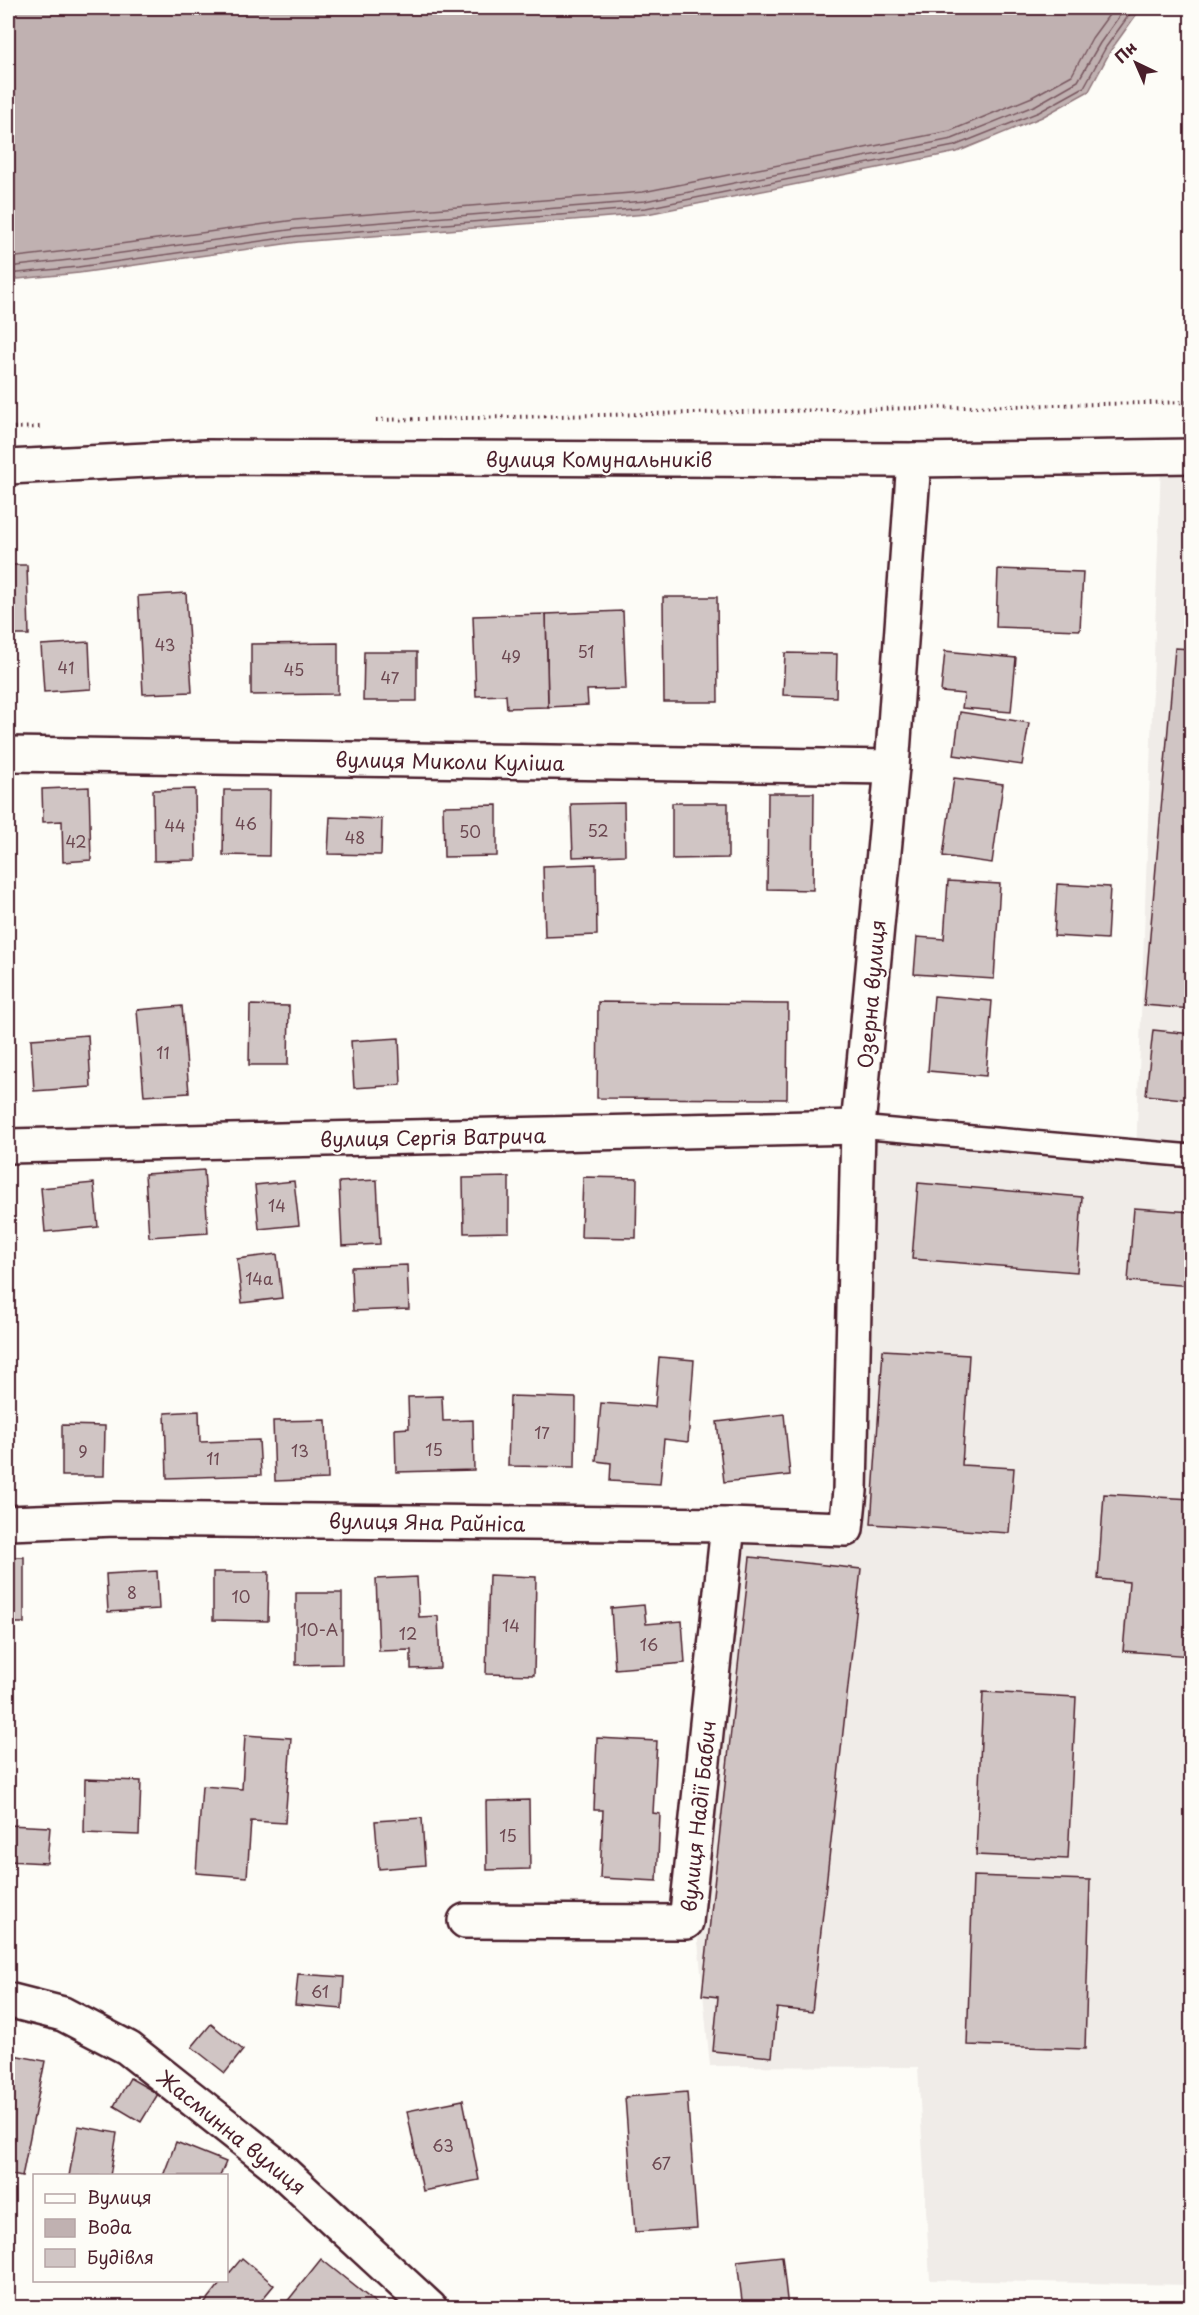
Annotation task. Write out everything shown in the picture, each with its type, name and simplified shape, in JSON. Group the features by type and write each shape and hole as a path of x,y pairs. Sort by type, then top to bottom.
{"street":[{"name":"вулиця Комунальників","path":"8,467 206,457 914,460 1191,456"},
{"name":"Озерна вулиця","path":"846,1529 850,1491 858,1127 892,767 914,460"},
{"name":"вулиця Миколи Куліша","path":"8,754 892,767"},
{"name":"вулиця Сергія Ватрича","path":"8,1146 858,1127"},
{"name":"вулиця Яна Райніса","path":"8,1523 116,1519 728,1525 846,1529"},
{"name":"вулиця Надії Бабич","path":"465,1921 686,1922 728,1525"},
{"name":"Жасминна вулиця","path":"8,2000 63,2014 128,2048 272,2162 430,2307"}],"lane":[{"path":"858,1127 1191,1155"}],"path":[{"path":"366,420 1191,402"},
{"path":"8,428 43,427"}],"shaded area":[{"path":"1191,463 1191,2285 930,2280 918,2067 710,2066 698,1941 734,1532 851,1534 867,1133 1136,1155 1161,464"}],"water":[{"path":"8,8 1141,8 1111,50 1089,91 1042,117 957,152 647,214 298,242 79,273 8,280"}],"building":[{"path":"8,565 27,565 29,635 8,635"},
{"path":"998,569 1083,572 1080,630 996,627"},
{"path":"186,593 192,692 143,694 138,596"},
{"path":"663,597 717,597 718,702 664,702"},
{"path":"623,611 626,689 587,690 588,705 548,707 546,614"},
{"path":"546,614 548,707 507,708 506,695 476,696 473,616"},
{"path":"89,642 91,689 44,692 41,645"},
{"path":"338,643 338,694 251,695 251,644"},
{"path":"1175,648 1192,649 1192,1009 1144,1005"},
{"path":"945,651 1016,658 1011,712 962,708 964,694 941,692"},
{"path":"364,652 417,652 417,701 363,701"},
{"path":"785,653 837,654 836,697 783,695"},
{"path":"960,712 1029,723 1022,765 954,755"},
{"path":"954,778 1003,784 992,863 943,856"},
{"path":"89,787 91,860 63,862 62,821 43,822 42,789"},
{"path":"195,789 196,860 154,861 153,790"},
{"path":"224,790 270,790 269,856 223,855"},
{"path":"768,793 814,793 813,890 767,889"},
{"path":"624,803 625,855 573,857 571,804"},
{"path":"672,803 728,803 728,858 672,859"},
{"path":"497,805 497,856 444,857 443,806"},
{"path":"330,817 382,819 381,855 328,854"},
{"path":"596,864 597,935 545,937 543,866"},
{"path":"948,881 1000,884 994,979 914,974 917,937 944,939"},
{"path":"1057,884 1110,887 1107,939 1054,936"},
{"path":"934,996 992,1001 986,1076 928,1071"},
{"path":"598,1002 788,1004 787,1099 597,1098"},
{"path":"250,1005 289,1006 288,1065 249,1065"},
{"path":"182,1006 189,1093 144,1096 137,1010"},
{"path":"1153,1030 1192,1034 1192,1100 1146,1095"},
{"path":"88,1035 91,1087 34,1091 31,1039"},
{"path":"399,1038 401,1085 354,1088 351,1041"},
{"path":"204,1170 208,1233 149,1237 145,1174"},
{"path":"8,1176 10,1176 10,1228 8,1228"},
{"path":"509,1177 509,1232 464,1233 463,1178"},
{"path":"583,1177 637,1178 636,1238 581,1237"},
{"path":"377,1180 380,1244 342,1246 339,1182"},
{"path":"294,1181 299,1225 259,1229 255,1185"},
{"path":"94,1183 98,1227 45,1232 41,1188"},
{"path":"918,1183 1082,1197 1077,1272 912,1259"},
{"path":"1134,1208 1192,1212 1192,1286 1128,1281"},
{"path":"277,1254 282,1298 242,1303 237,1259"},
{"path":"407,1265 409,1309 353,1311 351,1267"},
{"path":"883,1350 969,1355 962,1465 1014,1468 1009,1533 871,1524"},
{"path":"659,1357 694,1360 688,1442 664,1439 660,1484 610,1481 611,1463 596,1461 601,1403 655,1407"},
{"path":"442,1396 443,1421 473,1420 474,1470 396,1472 395,1429 409,1428 408,1397"},
{"path":"510,1396 576,1398 575,1467 508,1466"},
{"path":"199,1411 200,1442 259,1440 261,1475 167,1478 165,1413"},
{"path":"784,1414 790,1475 724,1482 717,1422"},
{"path":"326,1420 328,1479 275,1481 273,1421"},
{"path":"62,1425 105,1426 104,1476 62,1476"},
{"path":"1104,1494 1192,1499 1192,1656 1123,1651 1129,1582 1098,1579"},
{"path":"8,1557 24,1557 24,1623 8,1623"},
{"path":"750,1557 861,1569 812,2012 777,2008 772,2057 713,2051 718,1997 702,1995"},
{"path":"157,1571 159,1609 108,1612 106,1574"},
{"path":"213,1572 269,1572 268,1621 213,1620"},
{"path":"489,1575 536,1577 534,1675 486,1674"},
{"path":"417,1577 419,1617 438,1616 440,1668 411,1669 411,1650 379,1651 376,1579"},
{"path":"296,1593 342,1593 342,1664 296,1665"},
{"path":"644,1605 646,1624 682,1621 685,1663 615,1669 611,1608"},
{"path":"983,1692 1076,1697 1068,1859 976,1855"},
{"path":"245,1735 291,1738 285,1823 251,1821 247,1877 196,1873 202,1786 242,1789"},
{"path":"597,1738 657,1741 653,1813 660,1814 657,1881 600,1878 603,1810 594,1810"},
{"path":"85,1779 141,1781 139,1835 84,1833"},
{"path":"529,1800 530,1869 487,1870 486,1801"},
{"path":"422,1818 425,1865 379,1869 375,1821"},
{"path":"8,1825 50,1827 47,1863 8,1861"},
{"path":"973,1876 1090,1880 1085,2049 967,2045"},
{"path":"298,1974 344,1977 342,2009 295,2005"},
{"path":"211,2024 243,2050 225,2073 192,2047"},
{"path":"8,2054 45,2061 22,2177 8,2174"},
{"path":"130,2078 158,2094 141,2122 114,2106"},
{"path":"687,2092 697,2228 635,2232 625,2097"},
{"path":"463,2100 479,2180 423,2191 407,2111"},
{"path":"78,2126 117,2133 110,2174 69,2174"},
{"path":"176,2142 226,2162 221,2174 164,2174"},
{"path":"782,2256 788,2308 743,2308 737,2261"},
{"path":"242,2258 274,2285 255,2308 201,2308 221,2282 228,2282 228,2275"},
{"path":"321,2259 382,2308 282,2308"}]}
